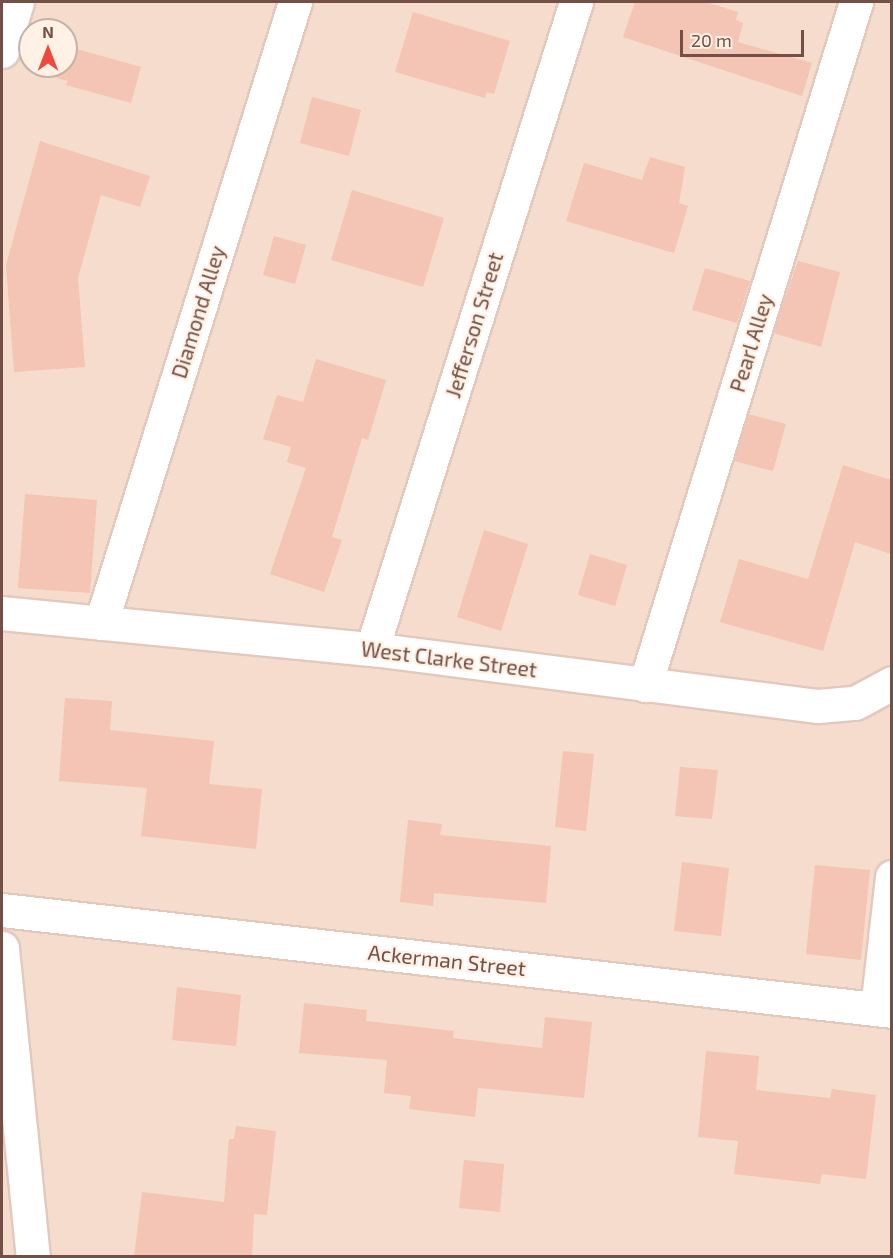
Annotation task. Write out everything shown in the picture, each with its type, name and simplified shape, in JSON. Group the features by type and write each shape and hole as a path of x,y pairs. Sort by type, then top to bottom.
{"street":[{"path":"2,51 17,2"},
{"name":"Diamond Alley","path":"102,623 295,2"},
{"name":"Jefferson Street","path":"372,649 576,2"},
{"name":"Pearl Alley","path":"645,685 856,2"},
{"name":"West Clarke Street","path":"2,614 372,649 830,707 866,698 891,683"},
{"path":"884,1010 891,877"},
{"name":"Ackerman Street","path":"2,910 884,1010"},
{"path":"2,948 33,1257"}],"shaded area":[{"path":"2,2 891,2 891,1256 2,1256"}],"building":[{"path":"635,2 706,2 738,12 736,20 743,23 738,42 812,63 802,96 623,37"},
{"path":"413,12 510,41 494,94 487,92 485,98 395,72"},
{"path":"78,49 141,67 131,103 66,85 68,81 57,78 78,78"},
{"path":"312,97 361,110 349,156 300,143"},
{"path":"40,141 150,176 140,207 101,195 78,278 85,367 14,372 6,265"},
{"path":"650,157 685,167 679,203 688,206 674,253 566,221 584,163 642,180"},
{"path":"352,190 444,218 423,287 331,260"},
{"path":"274,236 306,245 295,284 263,275"},
{"path":"798,261 840,272 821,347 773,333"},
{"path":"705,268 750,281 737,323 692,310"},
{"path":"316,359 386,380 368,440 362,438 332,537 342,540 324,592 270,574 306,468 287,462 291,447 263,439 277,395 303,402"},
{"path":"748,414 786,424 773,471 734,461"},
{"path":"843,465 891,480 891,554 855,542 823,651 720,622 739,559 808,579"},
{"path":"25,494 97,500 90,593 18,588"},
{"path":"484,530 528,544 501,631 457,617"},
{"path":"590,554 627,565 615,606 578,595"},
{"path":"65,698 112,701 110,730 214,741 209,784 262,789 256,849 141,836 147,788 59,781"},
{"path":"563,751 594,754 586,831 555,827"},
{"path":"680,767 718,770 712,819 675,816"},
{"path":"408,820 442,824 440,835 551,846 546,903 434,893 433,906 400,902"},
{"path":"682,862 729,868 721,936 674,931"},
{"path":"815,865 870,870 861,960 806,954"},
{"path":"177,987 241,995 236,1046 172,1040"},
{"path":"304,1003 367,1010 366,1021 454,1031 453,1038 542,1048 545,1017 592,1022 584,1098 478,1088 475,1117 409,1109 411,1096 384,1093 387,1060 299,1053"},
{"path":"706,1051 759,1056 756,1090 830,1098 832,1089 876,1095 866,1179 822,1174 820,1184 734,1174 738,1141 698,1137"},
{"path":"236,1126 276,1131 267,1215 254,1214 252,1257 134,1257 142,1192 224,1202 229,1139 234,1139"},
{"path":"464,1160 504,1164 500,1212 459,1208"}]}
